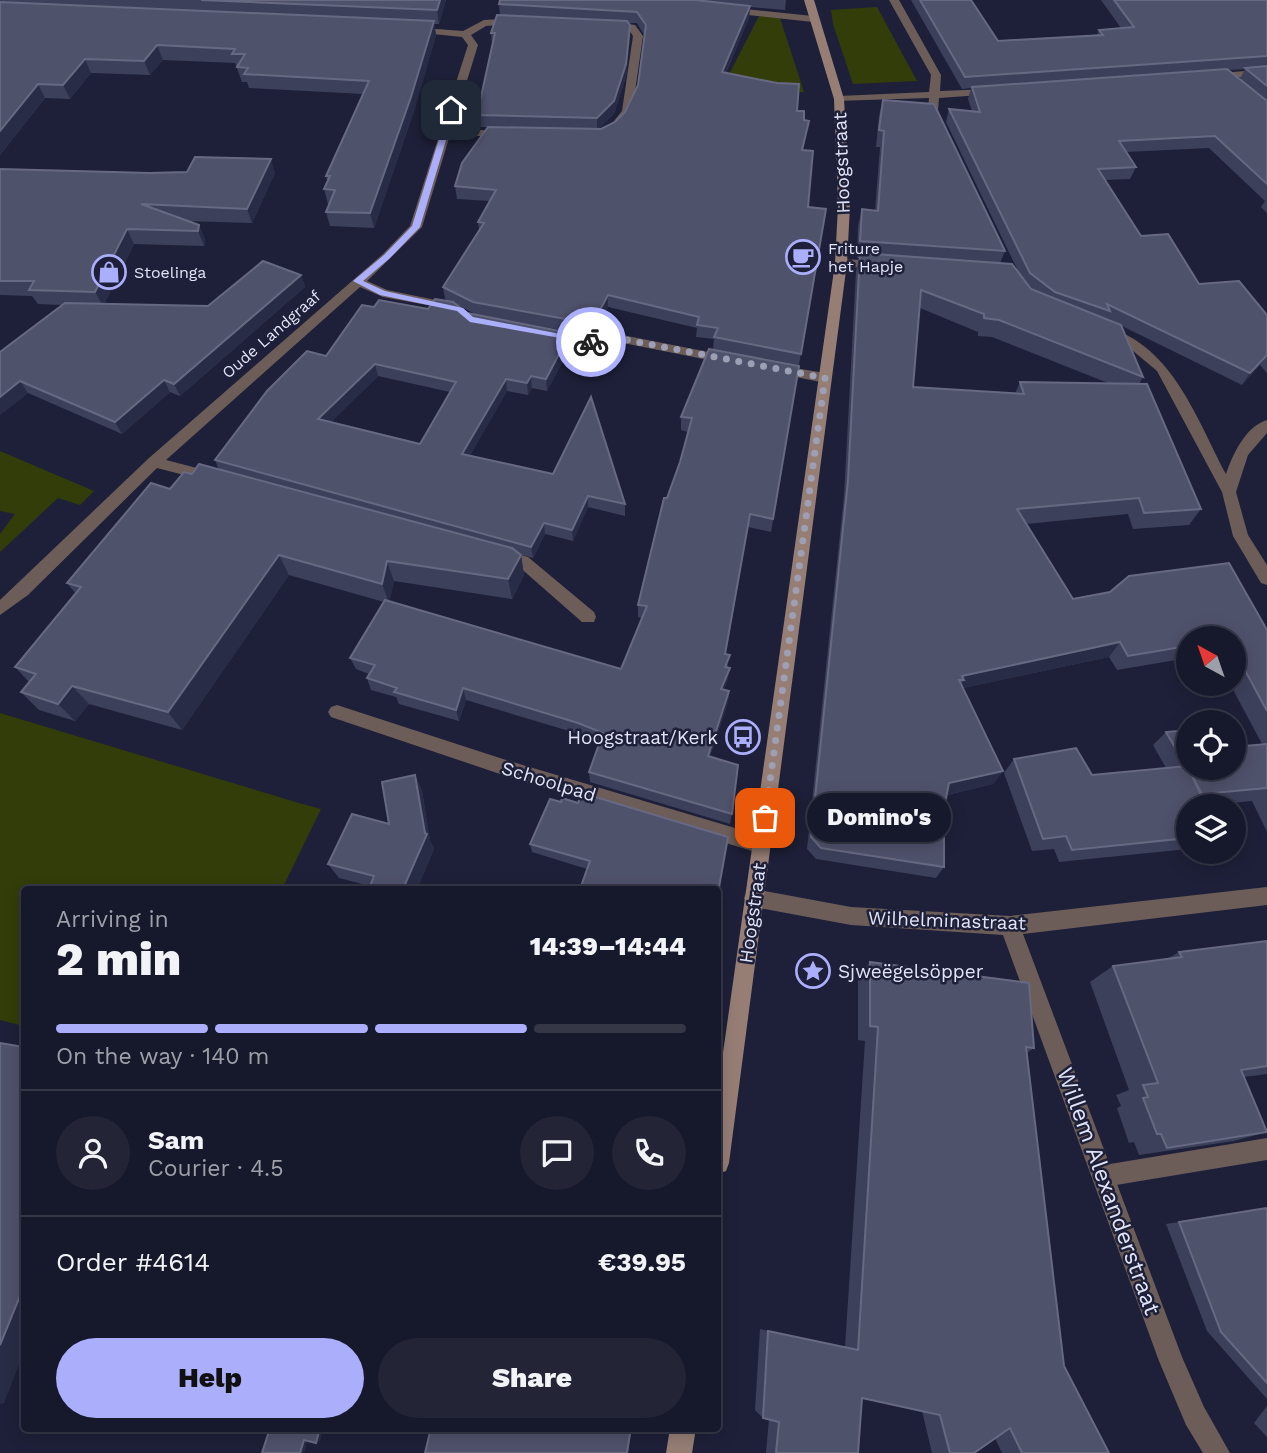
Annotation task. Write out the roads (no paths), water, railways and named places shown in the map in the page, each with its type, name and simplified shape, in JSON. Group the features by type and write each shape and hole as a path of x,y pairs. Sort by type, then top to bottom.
{"main road":[{"name":"Hoogstraat","path":"721,1141 841,263 844,206 839,99 809,0"},
{"path":"679,1453 682,1432"}],"street":[{"path":"692,0 694,6 813,19"},
{"path":"894,0 936,75 933,111 945,136"},
{"path":"404,29 444,30 465,34 484,23 523,21"},
{"path":"600,24 632,27 638,36 627,112 613,129 607,132"},
{"name":"Oude Landgraaf","path":"0,609 22,591 154,462 387,257 416,227 444,132 474,45 465,34"},
{"path":"1198,78 1267,72"},
{"path":"1225,76 1236,85"},
{"path":"839,99 1004,91"},
{"path":"444,132 521,135"},
{"path":"841,263 893,266"},
{"path":"357,281 383,293 460,309 470,319"},
{"path":"1097,328 1137,346 1161,368 1229,492 1241,536 1267,579"},
{"path":"537,332 604,345 622,339 825,378"},
{"path":"1229,492 1234,468 1245,445 1267,425"},
{"path":"154,462 233,483"},
{"path":"482,550 522,561 588,617"},
{"name":"Schoolpad","path":"337,712 506,768 762,845"},
{"name":"Wilhelminastraat","path":"754,898 851,916 1010,926 1267,896"},
{"name":"Willem Alexanderstraat","path":"1010,926 1171,1361 1195,1416 1217,1453"},
{"path":"1104,1176 1267,1149"}],"place":[{"name":"Friture het Hapje","path":"803,257"},
{"name":"Stoelinga","path":"109,272"},
{"name":"Hoogstraat/Kerk","path":"743,737"},
{"name":"Domino's","path":"765,818"},
{"name":"Sjweëgelsöpper","path":"813,971"}]}
